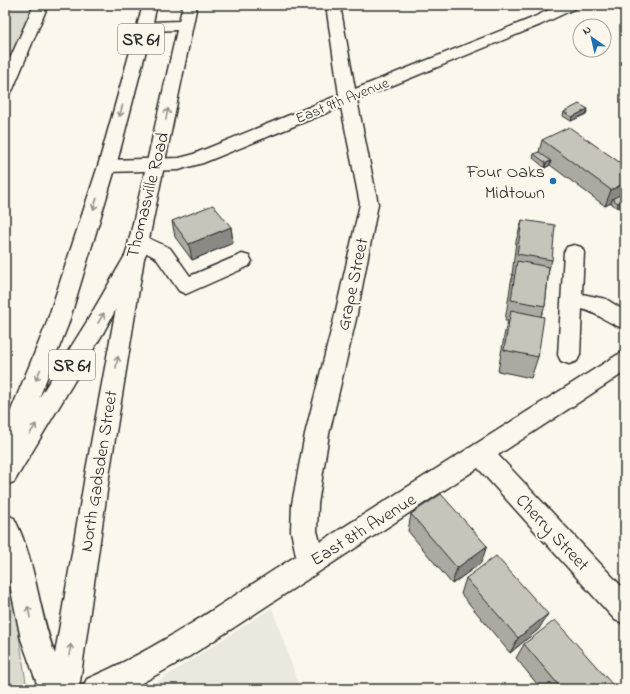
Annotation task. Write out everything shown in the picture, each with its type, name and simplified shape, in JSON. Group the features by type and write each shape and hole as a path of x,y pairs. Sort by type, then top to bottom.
{"street":[{"path":"5,89 42,5"},
{"name":"SR 61","path":"5,455 57,326 106,166 150,5"},
{"name":"Thomasville Road","path":"5,474 94,328 137,247 156,166 190,5"},
{"name":"Grape Street","path":"311,562 304,531 305,504 317,434 345,319 368,204 348,98 333,5"},
{"name":"East 9th Avenue","path":"106,166 156,166 179,164 197,159 535,22 571,5"},
{"path":"144,27 185,25"},
{"path":"137,247 163,253 186,286 242,261"},
{"name":"North Gadsden Street","path":"64,689 98,470 137,247"},
{"path":"569,355 574,252"},
{"path":"572,299 599,305 625,321"},
{"name":"East 8th Avenue","path":"97,689 113,683 180,646 625,361"},
{"name":"Cherry Street","path":"481,454 625,610"},
{"path":"5,526 20,562 35,639 54,689"}],"shaded area":[{"path":"5,5 36,5 5,67"},
{"path":"9,570 27,689 5,689 5,571"},
{"path":"272,608 300,689 146,689"}],"building":[{"path":"579,104 588,109 572,117 564,112"},
{"path":"569,127 625,166 625,183 611,190 542,140"},
{"path":"539,152 551,161 546,163 534,154"},
{"path":"625,192 625,200 618,203 612,199"},
{"path":"213,205 231,227 189,244 172,221"},
{"path":"522,220 555,225 552,260 517,254"},
{"path":"517,261 549,267 545,306 511,300"},
{"path":"511,310 544,317 538,357 504,350"},
{"path":"441,494 487,546 457,568 411,514"},
{"path":"496,556 548,614 518,638 466,578"},
{"path":"555,620 612,684 607,689 562,689 524,644"}],"place":[{"name":"Four Oaks Midtown","path":"553,181"}]}
